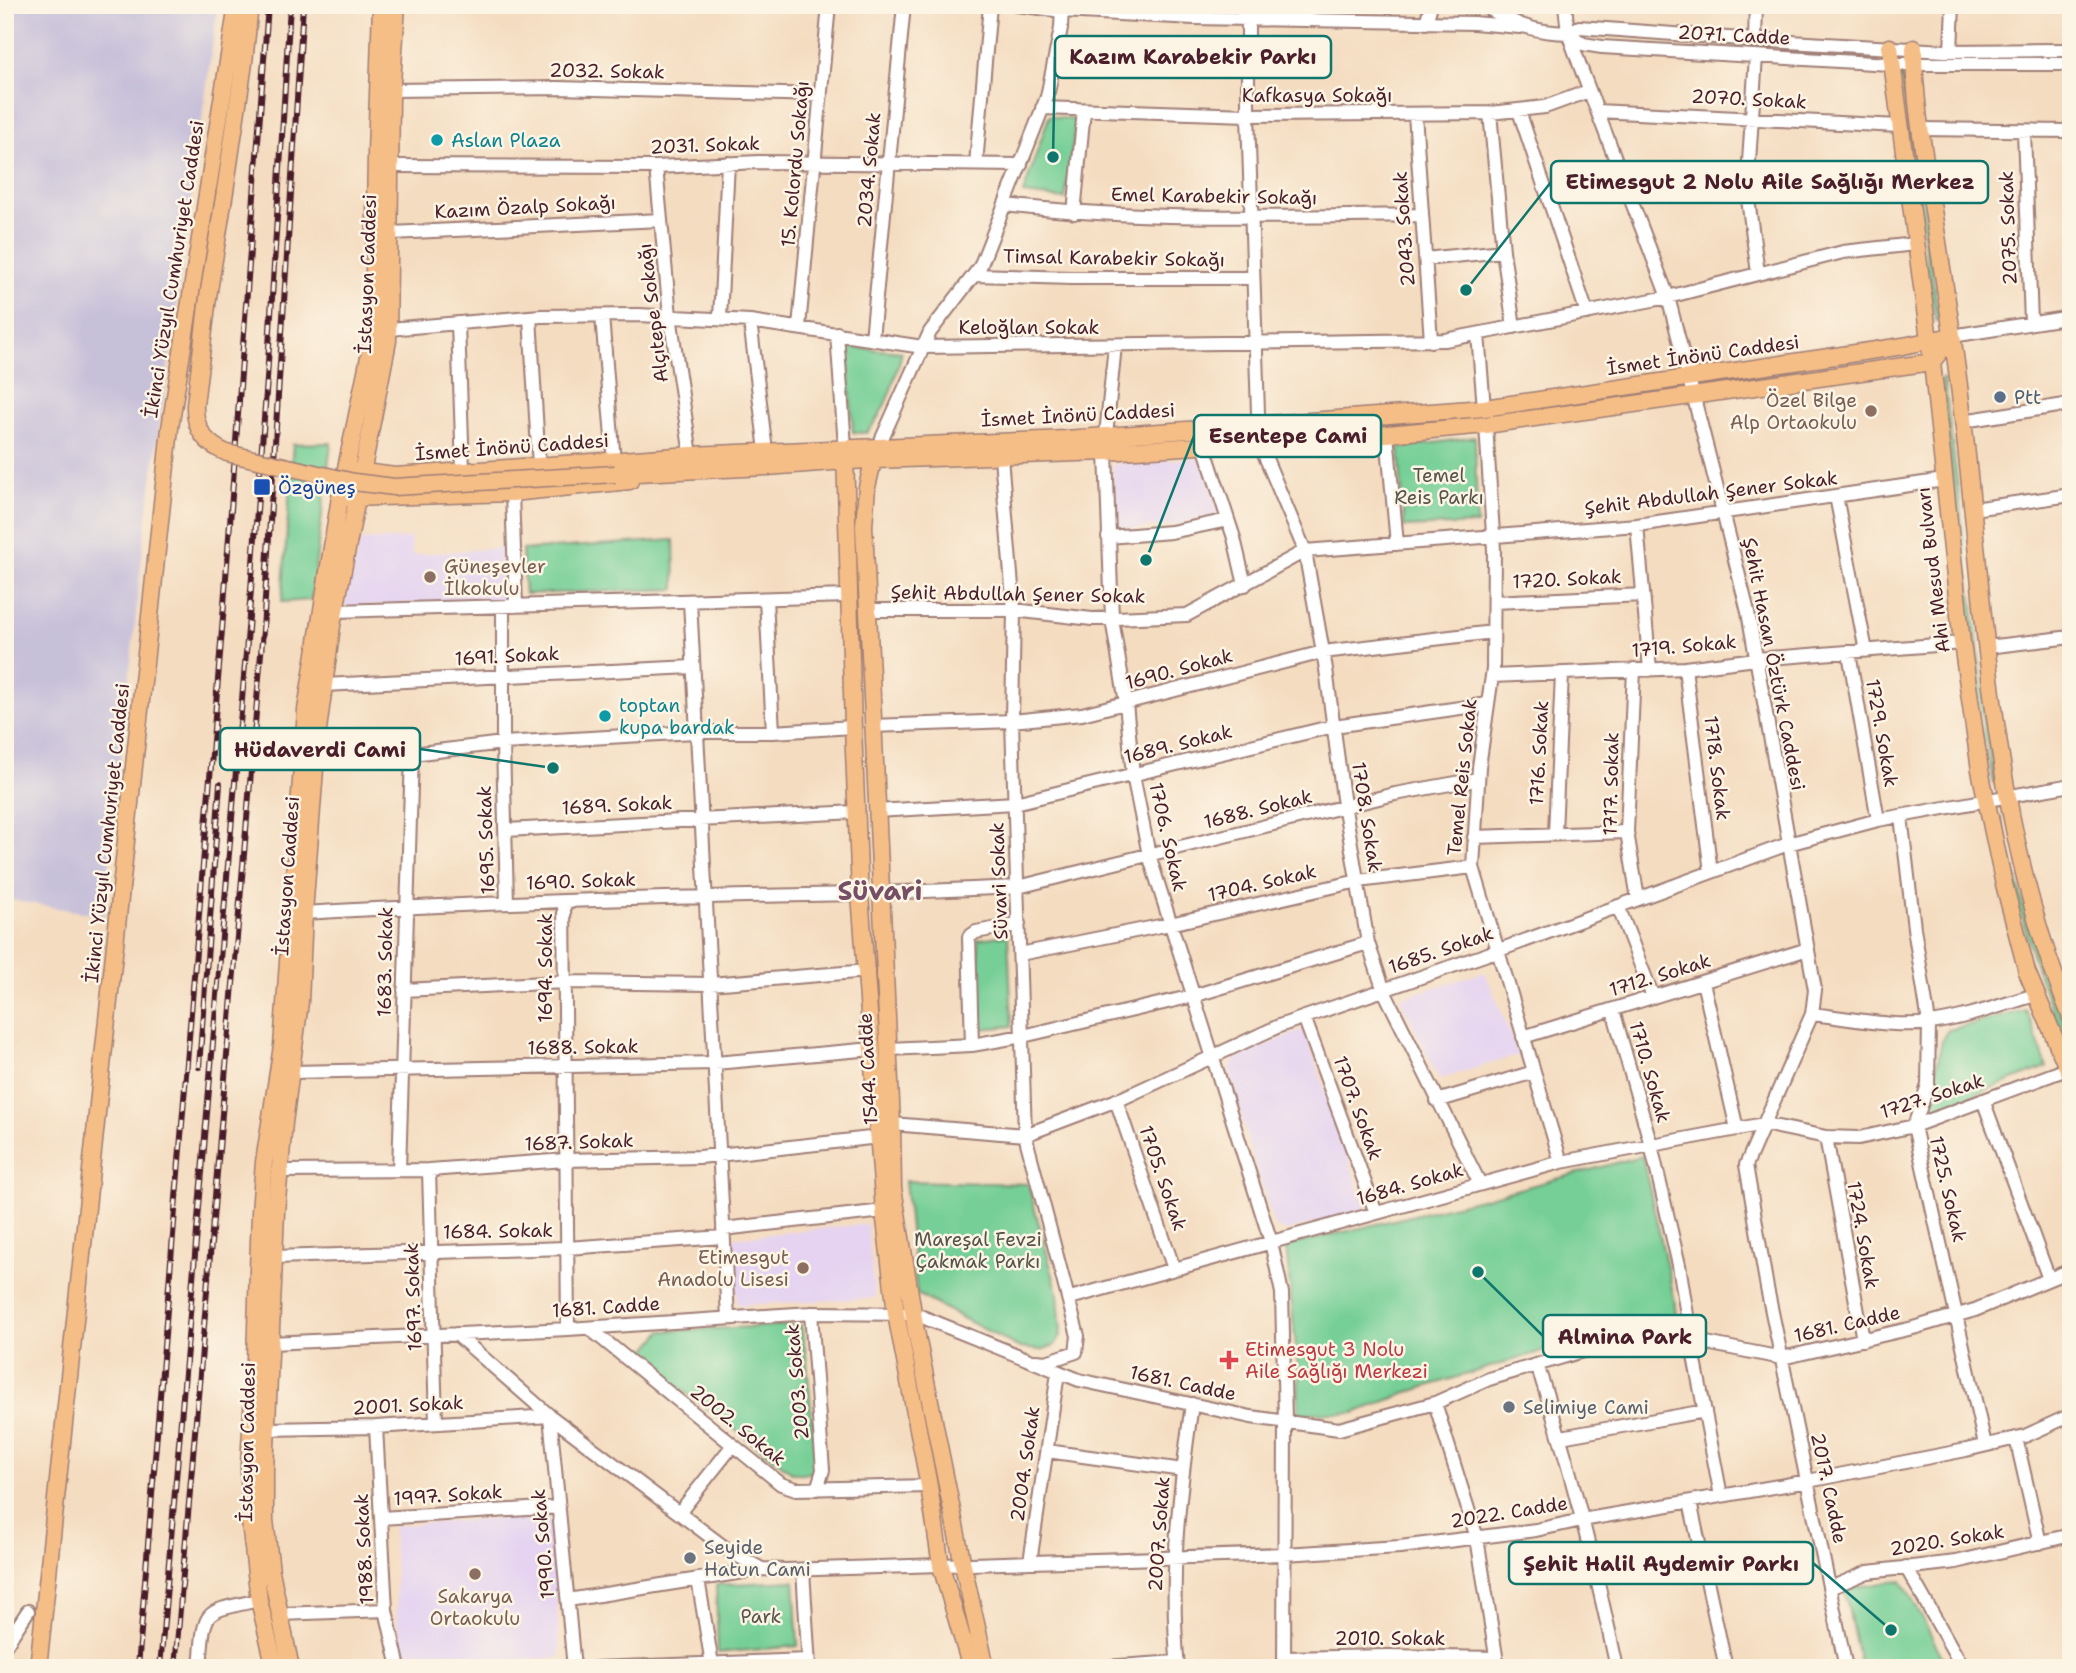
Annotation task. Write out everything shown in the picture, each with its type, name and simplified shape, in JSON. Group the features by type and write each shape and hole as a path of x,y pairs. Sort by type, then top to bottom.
{"main road":[{"name":"İkinci Yüzyıl Cumhuriyet Caddesi","path":"38,1668 170,428 237,5"},
{"path":"250,5 244,64 202,338 195,412 199,431 220,450 317,474 394,487 614,468"},
{"name":"İstasyon Caddesi","path":"275,1668 260,1600 250,1522 249,1465 256,1357 260,1212 264,1163 282,1046 306,710 340,497 373,338 381,5"},
{"name":"İstasyon Caddesi","path":"291,1668 271,1571 265,1520 274,1257 280,1171 300,1002 304,913 324,685 335,611 389,329 392,90 397,5"},
{"name":"Ahi Mesud Bulvarı","path":"1890,55 1932,362 1962,643 1985,800 2021,951 2035,995 2069,1073"},
{"path":"1914,56 1920,129 1964,421 1987,648 2008,796 2045,947 2071,1017"},
{"path":"1932,362 1952,336"},
{"name":"İsmet İnönü Caddesi","path":"875,453 1259,434 1387,433 1486,425 1952,336"},
{"name":"İsmet İnönü Caddesi","path":"875,453 1001,457 1106,443 1204,446 1259,434 1484,408 1932,362"},
{"name":"İsmet İnönü Caddesi","path":"614,468 691,455 766,451 845,454"},
{"path":"845,454 875,453"},
{"name":"1544. Cadde","path":"875,453 864,526 880,894 879,1137 884,1211 896,1314 929,1486 941,1566 971,1668"},
{"name":"İsmet İnönü Caddesi","path":"345,470 395,476 538,466 677,470 767,467 845,454"},
{"name":"1544. Cadde","path":"845,454 860,894 868,971 892,1124 893,1188 963,1565 986,1668"},
{"name":"İsmet İnönü Caddesi","path":"340,497 358,499 512,494 644,480 677,470"}],"street":[{"name":"15. Kolordu Sokağı","path":"799,327 830,5"},
{"name":"2034. Sokak","path":"872,339 904,5"},
{"path":"976,164 990,5"},
{"path":"1017,5 1195,18 1474,23 1568,33"},
{"path":"1195,18 1200,5"},
{"path":"1426,23 1431,5"},
{"path":"1483,5 1520,27"},
{"name":"Şehit Hasan Öztürk Caddesi","path":"1565,5 1568,33 1668,296 1724,513 1748,612 1815,990 1812,1014 1746,1166 1782,1358"},
{"path":"1755,40 1756,5"},
{"path":"1951,51 1953,5"},
{"path":"875,453 930,331 975,275 1005,205 1042,108 1056,51 1062,8"},
{"path":"1248,19 1252,278 1259,434"},
{"name":"2071. Cadde","path":"1890,55 1755,40 1579,27 1568,33 1583,44 1602,47 1756,56 1890,55 2071,64"},
{"name":"2071. Cadde","path":"1914,56 1951,51 2071,50"},
{"path":"1756,56 1747,192 1758,273"},
{"name":"2032. Sokak","path":"392,90 556,89 821,95"},
{"name":"Kafkasya Sokağı","path":"1042,108 1248,115 1490,113 1545,107 1589,91"},
{"path":"1074,213 1084,110"},
{"path":"1519,111 1587,313"},
{"name":"2070. Sokak","path":"1597,111 1899,126"},
{"path":"1490,113 1503,251 1514,327"},
{"name":"2043. Sokak","path":"1415,114 1431,341"},
{"path":"1920,129 2071,131"},
{"name":"2075. Sokak","path":"2024,131 2031,323"},
{"name":"2031. Sokak","path":"391,166 656,167 728,163 889,162 1021,165"},
{"path":"720,318 728,163"},
{"name":"Alçıtepe Sokağı","path":"656,167 670,316 691,455"},
{"path":"1628,192 1908,192"},
{"name":"Emel Karabekir Sokağı","path":"1005,205 1074,213 1251,218 1422,215"},
{"name":"Kazım Özalp Sokağı","path":"391,233 661,220"},
{"name":"Keloğlan Sokak","path":"389,329 530,317 670,316 720,318 799,327 923,347 1431,341 1668,296 1843,253 1915,244"},
{"path":"1425,259 1503,251"},
{"name":"Timsal Karabekir Sokağı","path":"975,275 1252,278"},
{"path":"602,316 614,468"},
{"path":"530,317 538,466"},
{"path":"1952,336 2071,317"},
{"path":"750,321 766,451"},
{"path":"458,323 463,471"},
{"path":"837,333 845,454"},
{"path":"1478,334 1484,408"},
{"name":"1706. Sokak","path":"1115,345 1106,443 1108,537 1112,619 1126,703 1133,775 1149,855 1271,1242 1282,1293 1285,1421 1284,1663"},
{"path":"1964,421 2071,404"},
{"name":"Temel Reis Sokak","path":"1486,425 1493,536 1492,676 1478,779 1473,867 1561,1161"},
{"path":"1387,433 1397,544"},
{"name":"1708. Sokak","path":"1259,434 1305,551 1368,943 1384,990 1479,1184"},
{"path":"1204,446 1245,585"},
{"name":"Süvari Sokak","path":"1001,457 1014,610 1012,721 1025,1135 1079,1336 1076,1352 1046,1362 1032,1361"},
{"name":"Şehit Abdullah Şener Sokak","path":"869,610 1014,610 1092,619 1187,615 1305,551 1637,525 1944,480"},
{"name":"1695. Sokak","path":"508,903 503,676 509,607 512,494"},
{"path":"1836,496 1866,650"},
{"path":"1973,509 2070,498"},
{"path":"1108,537 1171,532 1228,520"},
{"path":"1637,525 1650,670"},
{"name":"1720. Sokak","path":"1494,603 1643,595"},
{"path":"335,611 848,596"},
{"path":"766,598 773,732"},
{"path":"690,601 728,1318"},
{"name":"1690. Sokak","path":"872,726 1012,721 1082,714 1323,652 1493,632"},
{"path":"1987,648 2071,637"},
{"name":"1719. Sokak","path":"1492,676 1685,668 1756,659 1962,643"},
{"name":"1729. Sokak","path":"1849,653 1878,820"},
{"name":"1691. Sokak","path":"324,685 692,667"},
{"name":"1718. Sokak","path":"1685,668 1712,872"},
{"name":"1717. Sokak","path":"1634,669 1627,832 1638,899"},
{"name":"1716. Sokak","path":"1555,833 1562,674"},
{"name":"1689. Sokak","path":"876,811 1015,803 1334,726 1488,704"},
{"path":"316,759 412,754 503,743 695,732 773,732 853,727"},
{"name":"1683. Sokak","path":"399,1170 412,754"},
{"name":"1688. Sokak","path":"880,894 1018,887 1395,794 1478,779"},
{"name":"1685. Sokak","path":"892,1124 1025,1135 1116,1101 1279,1026 1498,951 1788,844 1878,820 2071,785"},
{"name":"1689. Sokak","path":"506,830 856,813"},
{"name":"1725. Sokak","path":"1901,816 1914,928 1929,1023 1928,1084 1914,1126 1985,1445"},
{"path":"1474,837 1627,832"},
{"name":"1704. Sokak","path":"1020,954 1170,924 1358,881 1473,867"},
{"name":"1690. Sokak","path":"304,913 564,901 860,894"},
{"name":"1694. Sokak","path":"564,901 568,1329"},
{"path":"1618,906 1653,997"},
{"path":"972,1045 969,937 976,932 1020,924"},
{"name":"1688. Sokak","path":"292,1072 715,1063 881,1049 972,1045 1023,1037 1193,996 1368,943"},
{"name":"1712. Sokak","path":"1523,1037 1808,949"},
{"path":"404,990 565,982 710,984 868,971"},
{"path":"1703,982 1737,1129"},
{"path":"1812,1014 1883,1022 1929,1023 1977,1013 2035,995"},
{"name":"1710. Sokak","path":"1613,1010 1651,1145 1679,1265 1721,1496"},
{"name":"1707. Sokak","path":"1304,1017 1376,1213"},
{"path":"1437,1101 1534,1072"},
{"name":"1727. Sokak","path":"1763,1124 1826,1137 1859,1138 1914,1126 1983,1100 2069,1073"},
{"path":"1983,1100 2049,1279"},
{"name":"1705. Sokak","path":"1116,1101 1174,1269"},
{"name":"1684. Sokak","path":"1070,1298 1561,1161 1763,1124"},
{"name":"1687. Sokak","path":"280,1171 429,1170 566,1160 718,1155 879,1137"},
{"name":"1724. Sokak","path":"1826,1137 1863,1340"},
{"name":"1697. Sokak","path":"429,1170 436,1423"},
{"name":"1684. Sokak","path":"274,1257 567,1248 723,1233 884,1211"},
{"name":"1681. Cadde","path":"271,1343 589,1328 811,1313 915,1314 1079,1380 1192,1404 1339,1429 1435,1403 1489,1379 1640,1334 1691,1340 1782,1358 1975,1310 2071,1270"},
{"name":"2003. Sokak","path":"811,1313 823,1471 817,1489"},
{"name":"2002. Sokak","path":"589,1328 781,1484 796,1489 929,1486"},
{"path":"456,1334 550,1416 732,1553 762,1569"},
{"name":"2017. Cadde","path":"1782,1358 1846,1668"},
{"path":"1537,1365 1561,1437 1617,1668"},
{"name":"2004. Sokak","path":"1030,1562 1058,1373"},
{"path":"1435,1403 1477,1538 1497,1663"},
{"name":"2007. Sokak","path":"1177,1665 1174,1556 1192,1404"},
{"path":"1561,1437 1705,1411"},
{"name":"2022. Cadde","path":"568,1600 762,1569 803,1570 1284,1554 1400,1547 1477,1538 1536,1530 1808,1481 1985,1445 2016,1438 2071,1415"},
{"name":"2001. Sokak","path":"267,1429 376,1427 550,1416"},
{"name":"1990. Sokak","path":"550,1416 574,1668"},
{"name":"1988. Sokak","path":"376,1427 386,1610 398,1668"},
{"path":"2016,1438 2040,1543"},
{"path":"679,1513 733,1445"},
{"path":"1047,1451 1183,1470"},
{"path":"1690,1502 1726,1668"},
{"name":"1997. Sokak","path":"381,1518 559,1507"},
{"name":"2020. Sokak","path":"1830,1588 1868,1572 1956,1562 2071,1535"},
{"path":"1906,1567 1963,1668"},
{"path":"596,1668 809,1664 803,1570"},
{"path":"698,1579 712,1664"},
{"path":"200,1668 204,1626 208,1615 217,1610 260,1600"},
{"path":"280,1615 386,1610"},
{"path":"5,1646 28,1611"},
{"name":"2010. Sokak","path":"1284,1663 1497,1663"},
{"path":"1091,1668 1177,1665"}],"shaded area":[{"path":"5,5 218,5 144,538 104,916 5,899"},
{"path":"1203,458 1219,515 1178,525 1115,530 1112,464"},
{"name":"Güneşevler İlkokulu","path":"410,538 412,555 508,547 510,600 344,607 360,541"},
{"path":"1485,972 1519,1055 1439,1079 1400,998"},
{"path":"1304,1029 1366,1209 1287,1231 1275,1227 1249,1146 1229,1069 1234,1059"},
{"name":"Etimesgut Anadolu Lisesi","path":"867,1224 875,1298 738,1305 732,1238"},
{"name":"Sakarya Ortaokulu","path":"541,1515 552,1522 560,1658 407,1665 397,1622 393,1526"}],"green space":[{"path":"1900,73 1919,171 1939,321 1935,321"},
{"path":"1049,116 1076,120 1065,199 1023,194"},
{"path":"847,347 902,352 885,405 866,433 853,432"},
{"path":"1941,379 1944,379 1995,782 1993,783 1966,601"},
{"name":"Temel Reis Parkı","path":"1475,437 1477,524 1404,527 1399,448"},
{"path":"331,443 311,600 282,602 293,444"},
{"path":"674,540 675,589 525,594 522,550"},
{"path":"2000,817 2040,965 2071,1041 2071,1054 2045,993 2029,943 1998,818"},
{"path":"1008,935 1012,1026 981,1029 978,939"},
{"path":"2026,1010 2047,1067 1928,1112 1942,1040 1948,1030"},
{"path":"1642,1156 1674,1298 1677,1325 1651,1322 1624,1324 1415,1390 1354,1413 1298,1413 1299,1379 1286,1246 1489,1197"},
{"name":"Mareşal Fevzi Çakmak Parkı","path":"905,1181 1028,1184 1058,1294 1061,1335 1055,1345 1041,1350 1020,1348 917,1294"},
{"path":"801,1325 816,1465 812,1473 793,1473 643,1361 646,1350 662,1331"},
{"path":"1902,1580 1948,1668 1861,1668 1845,1593 1851,1588"},
{"name":"Park","path":"794,1581 798,1646 718,1653 716,1585"}],"railway":[{"path":"138,1668 224,605 268,5"},
{"path":"160,1668 248,629 267,379 290,5"},
{"path":"175,1668 263,630 303,5"},
{"path":"199,1067 220,784"}],"place":[{"name":"Aslan Plaza","path":"437,140"},
{"name":"Kazım Karabekir Parkı","path":"1053,157"},
{"name":"Etimesgut 2 Nolu Aile Sağlığı Merkez","path":"1466,290"},
{"name":"Ptt","path":"2000,397"},
{"name":"Özel Bilge Alp Ortaokulu","path":"1871,411"},
{"name":"Özgüneş","path":"262,487"},
{"name":"Esentepe Cami","path":"1146,560"},
{"name":"Güneşevler İlkokulu","path":"430,577"},
{"name":"toptan kupa bardak","path":"605,716"},
{"name":"Hüdaverdi Cami","path":"553,768"},
{"name":"Etimesgut Anadolu Lisesi","path":"803,1268"},
{"name":"Almina Park","path":"1478,1272"},
{"name":"Etimesgut 3 Nolu Aile Sağlığı Merkezi","path":"1229,1360"},
{"name":"Selimiye Cami","path":"1509,1407"},
{"name":"Seyide Hatun Cami","path":"690,1558"},
{"name":"Sakarya Ortaokulu","path":"475,1574"},
{"name":"Şehit Halil Aydemir Parkı","path":"1891,1630"}],"district":[{"name":"Süvari","path":"880,890"}]}
